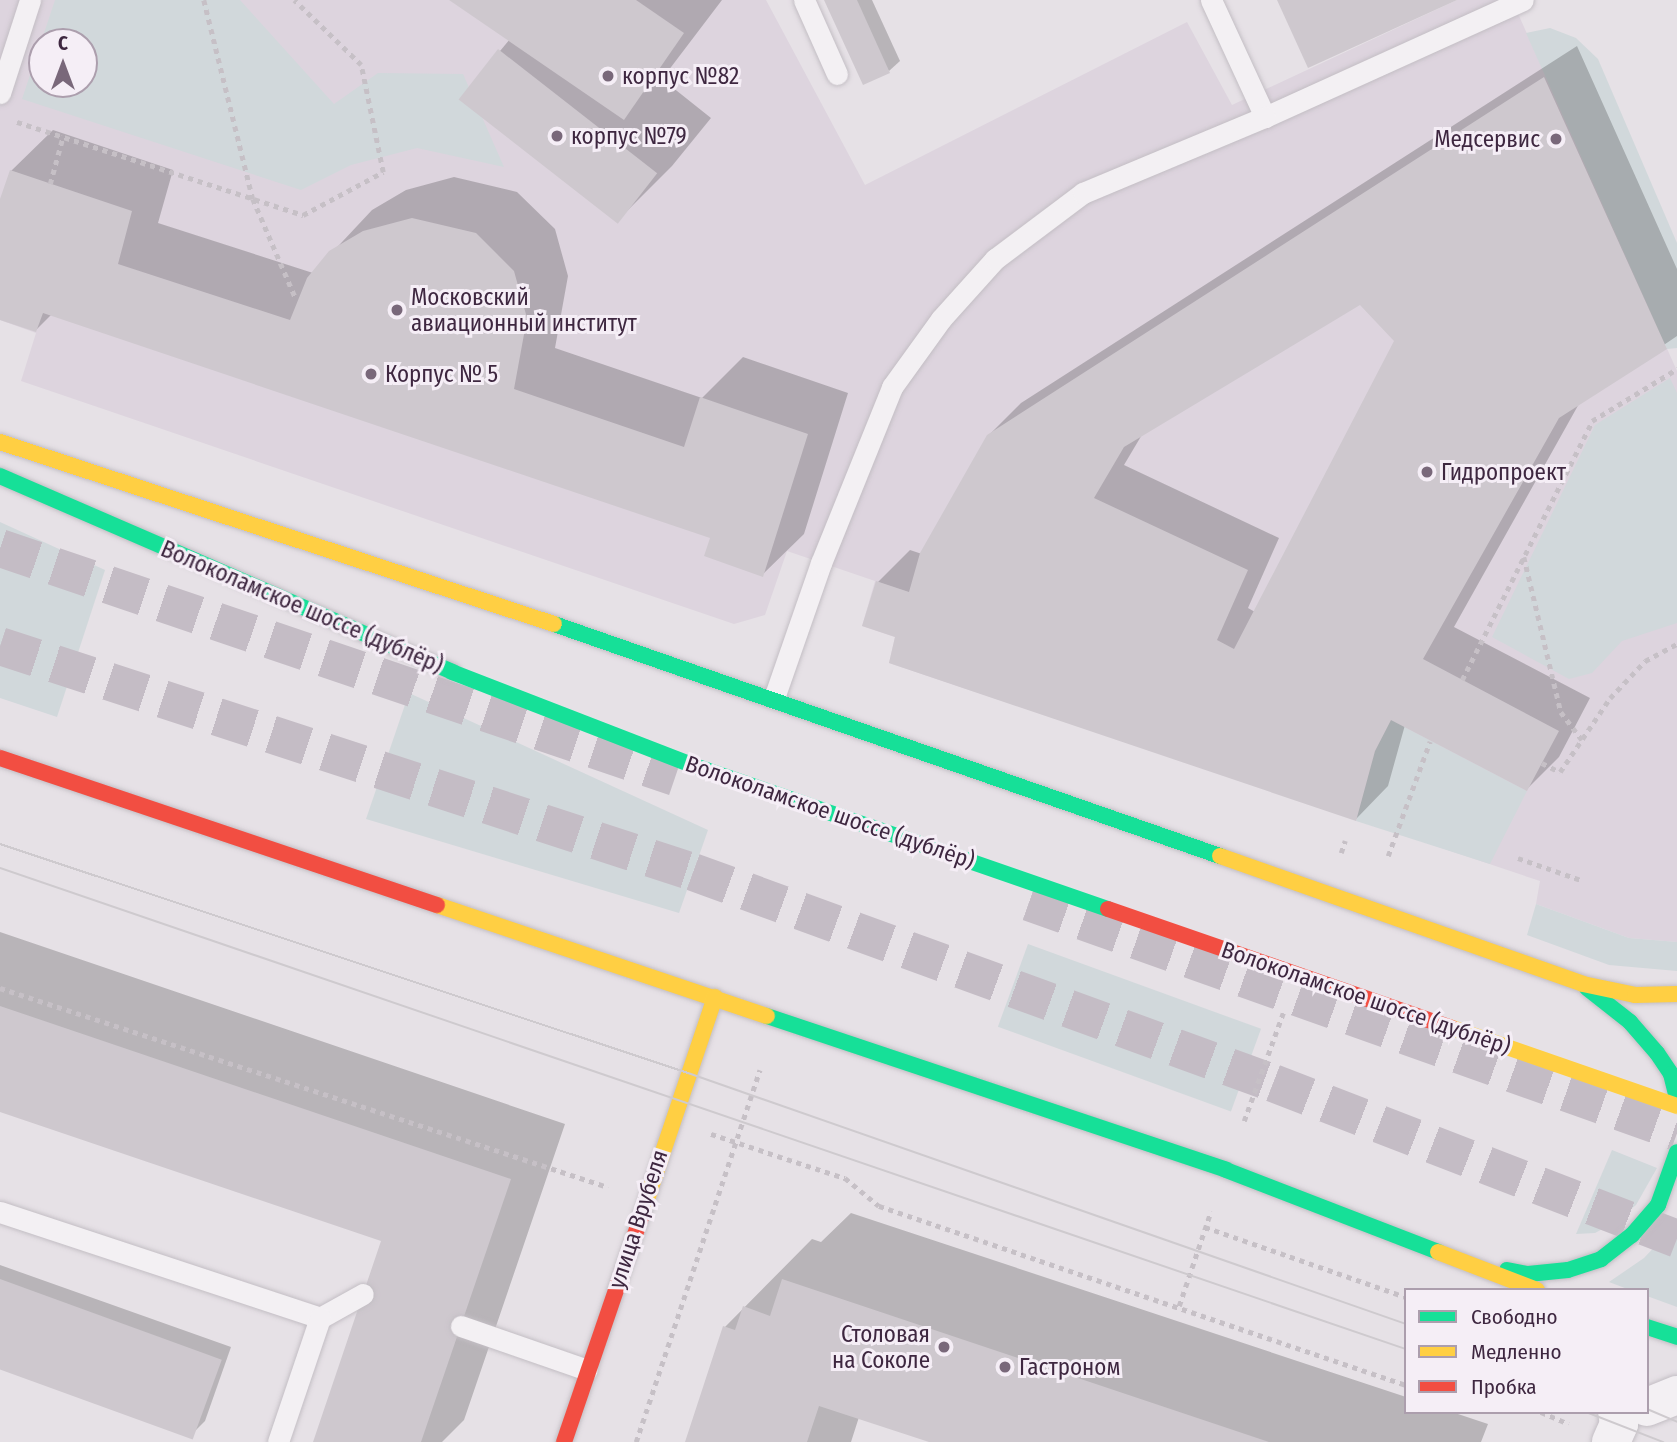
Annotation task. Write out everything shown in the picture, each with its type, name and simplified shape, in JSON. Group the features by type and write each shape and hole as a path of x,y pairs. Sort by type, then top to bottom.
{"main road":[{"path":"0,442 236,516 774,698 1583,984 1635,995 1677,993"},
{"name":"Волоколамское шоссе (дублёр)","path":"0,476 452,672 705,769 1677,1106"},
{"path":"0,758 1226,1170 1532,1288"},
{"path":"1583,984 1630,1022 1657,1053 1671,1074 1677,1098"},
{"name":"улица Врубеля","path":"564,1442 715,997"},
{"path":"1471,1263 1528,1274 1568,1270 1601,1259 1632,1235 1658,1205 1677,1152"},
{"path":"1649,1328 1677,1337"}],"street":[{"path":"1649,1408 1677,1395"}],"lane":[{"path":"0,93 30,0"},
{"path":"804,0 837,74"},
{"path":"1211,0 1265,117"},
{"path":"774,698 821,563 892,387 941,319 995,259 1083,193 1265,117 1523,0"},
{"path":"0,1212 320,1318"},
{"path":"278,1442 320,1318 363,1294"},
{"path":"461,1326 587,1370"}],"path":[{"path":"204,0 253,199 296,299"},
{"path":"13,120 303,215 383,172 361,65 294,0"},
{"path":"50,184 63,136"},
{"path":"1462,680 1592,421 1677,369"},
{"path":"1524,556 1561,712 1582,740"},
{"path":"1542,763 1560,772 1610,698 1645,661 1677,644"},
{"path":"1388,856 1430,741"},
{"path":"1518,858 1581,880"},
{"path":"1244,1121 1286,1005"},
{"path":"636,1442 760,1070"},
{"path":"1179,1306 1205,1227 1404,1296"},
{"path":"1546,1414 1570,1424"}],"shaded area":[{"path":"0,0 766,0 865,185 1187,22 1232,105 1457,0 1512,0 1677,371 1677,942 1629,938 1536,904 1540,881 889,663 895,637 862,626 875,581 787,551 765,615 734,624 21,381 36,333 0,320"},
{"path":"55,0 240,0 334,104 378,73 463,74 504,167 417,148 351,165 301,190 22,99 28,81 28,98 98,98 98,28 46,28"},
{"path":"1550,28 1576,38 1598,59 1677,243 1677,348 1667,349 1526,33"},
{"path":"1670,378 1677,393 1677,623 1622,641 1592,673 1569,679 1492,637 1595,425"},
{"path":"0,522 105,570 57,717 0,698"},
{"path":"409,693 708,830 679,913 366,819"},
{"path":"1391,720 1527,791 1490,864 1356,821 1375,751"},
{"path":"1536,904 1629,938 1677,942 1677,971 1609,965 1527,935"},
{"path":"1028,944 1261,1029 1231,1112 998,1027"},
{"path":"1612,1150 1657,1168 1636,1205 1617,1221 1595,1233 1576,1234"},
{"path":"1677,1223 1677,1307 1649,1297 1649,1288 1625,1288 1609,1282 1644,1258"}],"building":[{"name":"корпус №82","path":"449,0 636,0 684,33 624,120"},
{"path":"824,0 857,0 890,73 863,85"},
{"path":"1277,0 1457,0 1308,68"},
{"name":"корпус №79","path":"498,49 657,173 618,224 459,99"},
{"name":"Гидропроект","path":"1544,77 1667,349 1559,418 1423,659 1559,731 1527,791 1391,720 1375,751 1356,821 889,663 895,637 862,626 876,581 909,592 920,553 987,435","holes":["1360,305 1394,341 1234,649 1217,640 1248,570 1094,498 1124,447"]},
{"name":"Корпус № 5","path":"10,170 132,211 118,264 290,320 307,278 329,251 363,231 412,218 476,233 514,271 527,318 514,389 684,447 700,397 808,434 763,577 704,556 710,538 43,313 36,332 0,320 0,199"},
{"path":"0,1006 511,1179 421,1442 313,1442 381,1241 0,1112"},
{"path":"0,1279 222,1360 193,1440 0,1369"},
{"path":"782,1279 1269,1442 929,1442 819,1406 807,1442 685,1442 723,1326 735,1330 743,1306 770,1316"}],"tunnel":[{"path":"0,548 675,777"},
{"path":"0,646 693,872 1273,1083 1677,1239"},
{"path":"1029,902 1677,1132"}],"tram line":[{"path":"0,844 688,1073 1404,1323"},
{"path":"0,868 1404,1348"},
{"path":"1649,1410 1677,1422"},
{"path":"1591,1414 1663,1442"}],"traffic: fast":[{"path":"0,476 452,672"},
{"path":"554,624 1220,856"},
{"path":"452,672 692,765 1108,909"},
{"path":"1587,988 1630,1022 1657,1053 1671,1074 1677,1098"},
{"path":"767,1016 1226,1170 1438,1252"},
{"path":"1507,1270 1528,1274 1568,1270 1601,1259 1632,1235 1658,1205 1677,1152"},
{"path":"1649,1328 1677,1337"}],"traffic: slow":[{"path":"0,442 554,624"},
{"path":"1220,856 1583,984 1635,995 1677,994"},
{"path":"437,905 767,1016"},
{"path":"642,1214 715,997"},
{"path":"1452,1028 1677,1106"},
{"path":"1438,1252 1532,1288"}],"traffic: jam":[{"path":"0,758 437,905"},
{"path":"1108,909 1452,1028"},
{"path":"564,1442 642,1214"}],"place":[{"name":"корпус №82","path":"608,76"},
{"name":"корпус №79","path":"557,136"},
{"name":"Медсервис","path":"1556,139"},
{"name":"Московский авиационный институт","path":"397,310"},
{"name":"Корпус № 5","path":"371,374"},
{"name":"Гидропроект","path":"1427,472"},
{"name":"Столовая на Соколе","path":"944,1347"},
{"name":"Гастроном","path":"1005,1367"}]}
